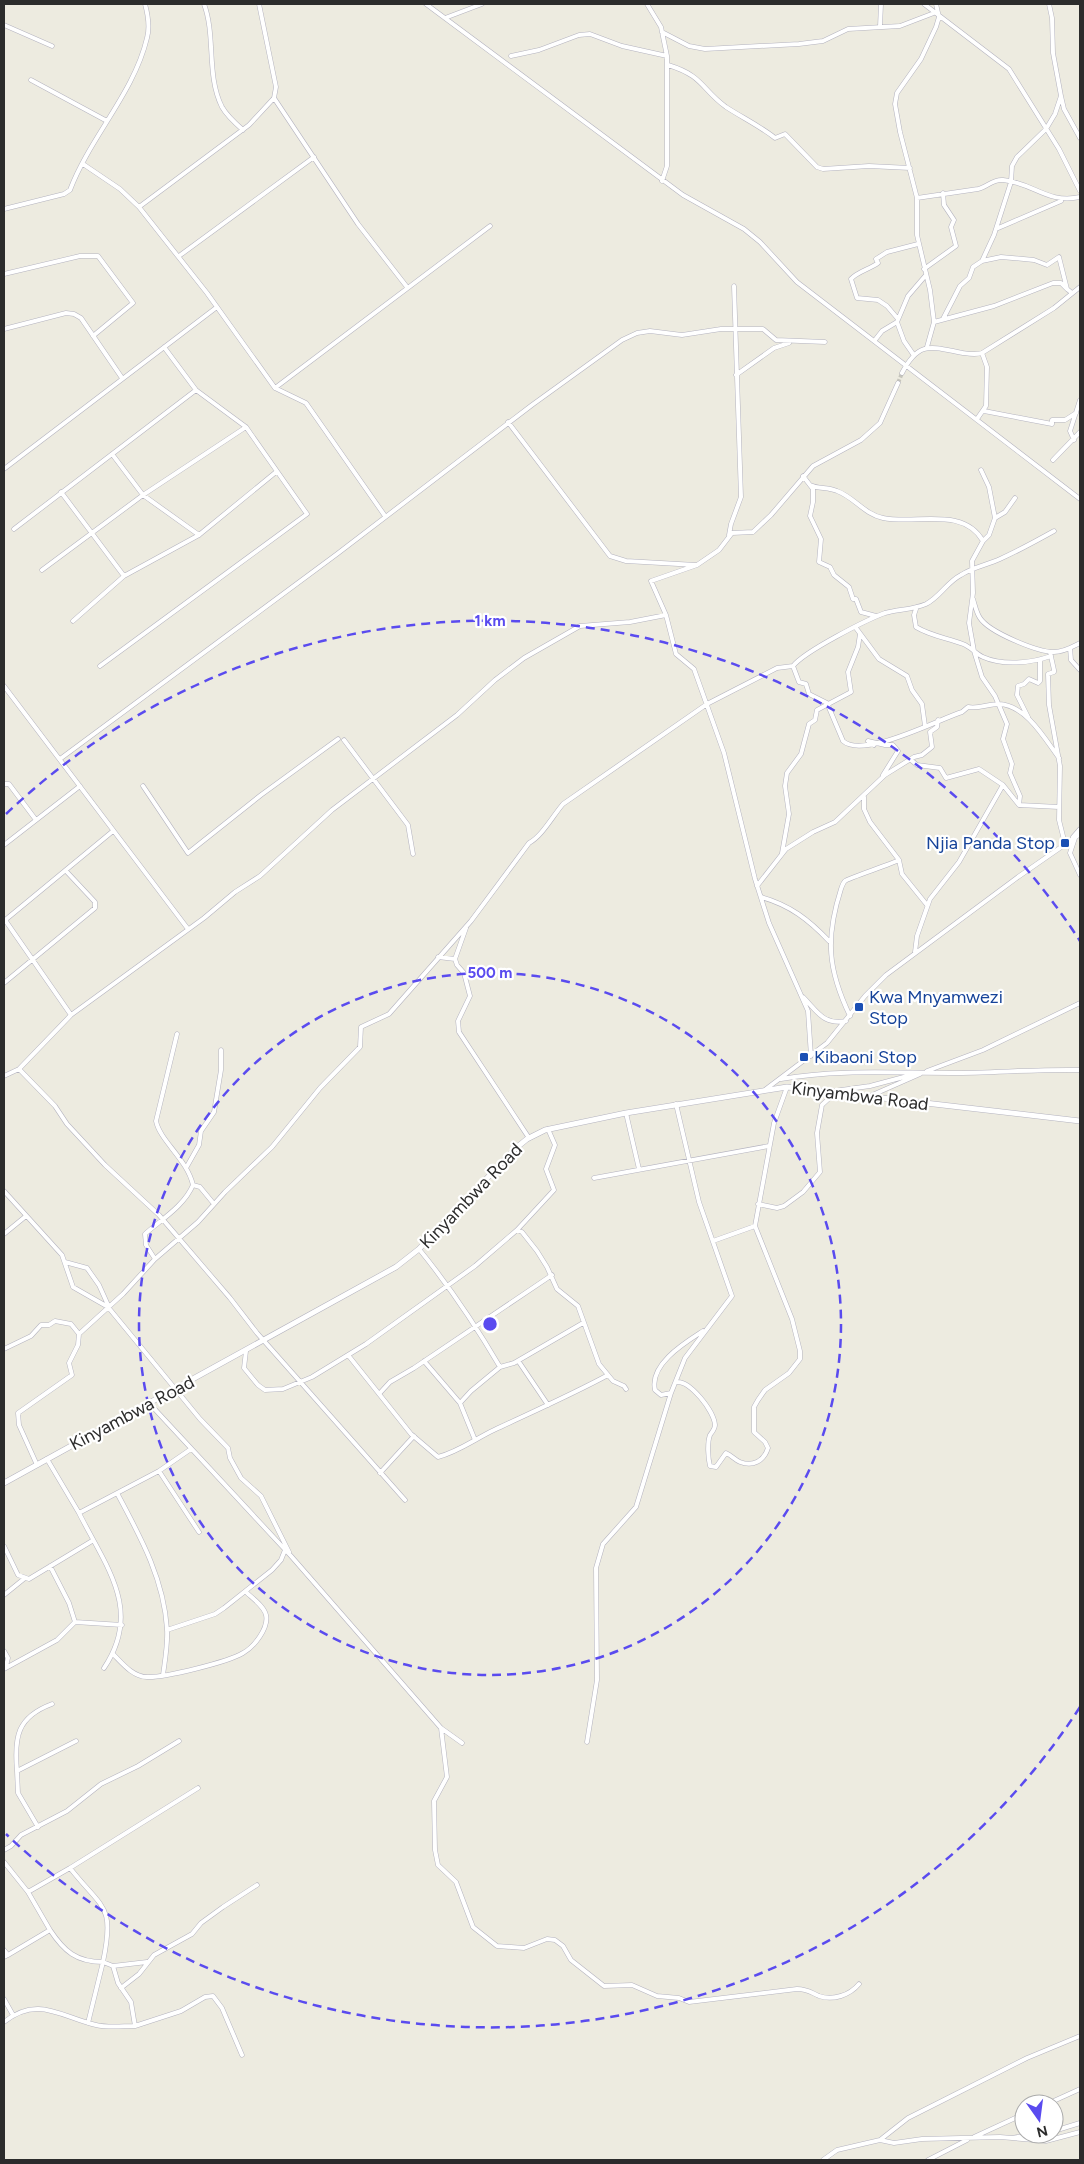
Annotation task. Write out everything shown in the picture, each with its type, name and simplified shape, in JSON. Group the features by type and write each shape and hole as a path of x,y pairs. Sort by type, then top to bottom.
{"street":[{"path":"4,209 64,194 70,190 135,70 147,38 148,24 145,4"},
{"path":"204,4 212,32 215,81 220,101 228,115 242,130"},
{"path":"139,207 242,130 263,112 274,98 276,87 259,4"},
{"path":"426,4 683,196 744,229 760,242 797,282 907,364 1080,498"},
{"path":"445,18 482,4"},
{"path":"647,4 662,32 668,66 667,166 662,180"},
{"path":"880,27 881,4"},
{"path":"924,4 939,17 966,34 1009,69 1046,129 1080,191"},
{"path":"927,347 934,322 926,275 918,244 917,198 896,115 895,98 921,59 939,17 936,4"},
{"path":"1050,4 1053,53 1064,110 1080,138"},
{"path":"662,32 689,46 718,49 811,43 823,42 848,29 910,23 934,13"},
{"path":"4,25 52,46"},
{"path":"511,56 538,50 579,35 590,34 622,46 667,56"},
{"path":"668,66 681,69 698,78 724,106 762,127 775,138 785,134 817,167 828,170 869,166 910,168"},
{"path":"31,80 107,121"},
{"path":"982,261 1011,182 1012,166 1017,158 1046,129 1055,114 1061,96"},
{"path":"274,98 358,224 407,287"},
{"path":"178,256 314,157"},
{"path":"83,164 120,189 139,207 217,307 275,388 306,403 385,516"},
{"path":"917,198 978,189 998,180 1011,182 1063,200"},
{"path":"924,269 956,246 951,227 954,220 944,205 943,193"},
{"path":"995,229 1063,200 1080,197"},
{"path":"275,388 490,226"},
{"path":"913,354 904,341 897,320 887,306 878,300 856,298 852,279 856,274 871,269 878,263 876,259 883,254 918,244"},
{"path":"4,274 80,256 98,256 133,302 93,336"},
{"path":"943,320 960,286 969,278 973,267 982,261 1001,256 1034,260 1047,265 1059,257 1068,289"},
{"path":"874,340 882,331 897,320 908,296 926,275"},
{"path":"934,322 994,306 1053,283 1061,283 1072,293"},
{"path":"734,286 736,375 740,405 738,422 741,497 729,535 719,550 698,565 651,581 666,615 676,654 694,669 707,704 728,768 757,886 774,935 802,996 810,1021 811,1056"},
{"path":"902,373 913,354 927,347 973,354 982,353 1054,308 1080,287"},
{"path":"4,469 217,307"},
{"path":"4,329 66,313 74,314 81,318 122,378"},
{"path":"60,759 508,422 622,340 637,333 650,331 682,335 721,329 763,328 776,340 825,342"},
{"path":"736,375 774,348 796,342"},
{"path":"100,666 307,514 246,427 196,390 164,347"},
{"path":"978,419 984,410 987,367 982,353"},
{"path":"729,535 753,532 771,515 803,476 819,461 861,440 876,427 884,416 898,383"},
{"path":"14,529 196,390"},
{"path":"1074,440 1070,431 1080,400"},
{"path":"984,410 1052,424 1052,420 1065,420 1076,413"},
{"path":"508,422 610,556 626,561 698,565"},
{"path":"42,570 143,495 246,427"},
{"path":"1053,460 1080,432"},
{"path":"112,454 143,495 199,535"},
{"path":"981,470 989,486 995,518 989,535 983,541 972,561 973,597 969,623 974,651 982,677 999,704 1007,724 1003,739 1004,746 1012,764 1010,773 1020,796 1020,805"},
{"path":"72,621 124,576 199,535 276,472"},
{"path":"803,476 810,485 813,496 810,520 821,539 819,562 830,567 834,575 849,587 850,596 856,599 861,612 877,616"},
{"path":"810,485 838,491 869,513 883,518 963,522 975,530 983,541"},
{"path":"61,492 124,576"},
{"path":"995,518 1005,512 1015,498"},
{"path":"37,1465 20,1425 18,1413 72,1375 68,1363 78,1345 79,1334 155,1259 180,1239 272,1147 320,1088 360,1047 361,1027 389,1014 468,924 529,843 539,838 547,823 563,804 707,704 777,668 794,666 800,658 812,649 877,616 919,607 935,599 956,577 972,568 998,560 1054,531"},
{"path":"973,597 980,618 990,627 1050,654"},
{"path":"919,607 915,610 914,615 916,626 930,635 964,644 984,658 998,662 1040,661 1050,654 1080,643"},
{"path":"4,1076 20,1069 71,1015 235,892 260,876 326,816 457,716 512,666 580,626 630,622 666,615"},
{"path":"856,628 879,659 907,676 912,690 922,704 924,726"},
{"path":"782,853 789,814 785,786 787,773 801,754 805,732 809,724 815,720 816,710 851,692 848,672 858,647 860,634"},
{"path":"1070,648 1071,660 1080,670"},
{"path":"1050,654 1054,672 1048,674 1047,694 1059,758 1061,775 1059,824 1065,844"},
{"path":"1040,661 1040,681 1038,683 1029,678 1024,684 1018,686 1017,695 1030,720 1059,758"},
{"path":"794,666 799,682 806,684 809,694 827,703 844,742 860,747 877,744"},
{"path":"4,686 80,786 112,832 188,929"},
{"path":"757,886 782,853 813,832 832,825 880,780 898,751 893,745 885,745 868,741 877,747 877,744 924,726 938,720 962,712 968,707 977,709 999,704 1020,713 1030,720"},
{"path":"880,780 932,747 930,732 936,727 938,720"},
{"path":"143,786 188,853 222,828 261,795 338,739"},
{"path":"344,740 408,825 413,854"},
{"path":"911,760 917,765 940,768 946,778 979,769 1003,785 1020,805 1059,808"},
{"path":"4,784 8,784 36,820"},
{"path":"915,952 917,936 927,905 939,886 959,862 972,836 1003,785"},
{"path":"4,845 80,786"},
{"path":"864,797 864,809 868,818 899,860 902,874 927,905"},
{"path":"1070,841 1080,829"},
{"path":"71,1015 4,920 112,832"},
{"path":"766,1089 827,1044 875,985 915,952 1080,834"},
{"path":"1075,838 1070,853 1080,875"},
{"path":"850,1016 832,967 829,942 835,908 845,881 899,860"},
{"path":"4,983 95,908 95,902 66,871"},
{"path":"761,896 774,900 801,914 829,942"},
{"path":"455,959 468,924"},
{"path":"438,956 455,959 467,979 470,996 458,1022 459,1032 529,1138"},
{"path":"802,996 824,1019 831,1022 846,1020"},
{"path":"866,1097 922,1073 984,1050 1080,1004"},
{"path":"155,1259 146,1245 145,1234 189,1194 193,1185 186,1168 172,1146 158,1130 156,1121 177,1034"},
{"path":"186,1168 199,1145 201,1131 214,1112 221,1070 221,1050"},
{"path":"20,1069 55,1106 67,1124 105,1165 162,1219 180,1239 265,1340 405,1500"},
{"path":"779,1080 805,1075 1080,1070"},
{"path":"758,1204 777,1208 784,1206 818,1177 820,1163 817,1133 822,1105 832,1093 922,1073"},
{"path":"676,1382 686,1383 691,1387 712,1412 715,1425 709,1441 710,1466 716,1467 726,1453 739,1462 758,1463 768,1448 765,1442 754,1432 756,1403 765,1390 777,1384 797,1364 800,1350 792,1320 756,1226 758,1204 774,1123 787,1087"},
{"name":"Kinyambwa Road","path":"4,1483 396,1267 419,1249 516,1148 529,1138 548,1129 676,1104 787,1087 1080,1121"},
{"path":"586,1742 598,1680 596,1568 598,1554 611,1533 636,1508 671,1393 685,1358 732,1296 687,1160 676,1104"},
{"path":"626,1113 639,1169"},
{"path":"246,1351 244,1368 254,1381 265,1390 283,1389 302,1382 366,1344 475,1266 517,1230 554,1190 546,1169 555,1145 548,1129"},
{"path":"594,1178 770,1146"},
{"path":"193,1185 200,1187 214,1204"},
{"path":"4,1191 62,1255 73,1286 108,1307"},
{"path":"4,1234 26,1216"},
{"path":"713,1241 756,1226"},
{"path":"517,1230 522,1232 537,1251 552,1275 557,1289 578,1306 599,1364 613,1381 624,1386 626,1389"},
{"path":"419,1249 448,1285 500,1367"},
{"path":"65,1262 86,1268 99,1285 108,1307 228,1448 241,1478 262,1496 291,1556"},
{"path":"379,1394 390,1382 424,1362 552,1275"},
{"path":"4,1349 31,1336 41,1325 49,1325 55,1321 71,1324 79,1334"},
{"path":"460,1403 471,1391 500,1367 514,1363 583,1323"},
{"path":"671,1393 661,1395 655,1390 654,1380 672,1351 705,1330"},
{"path":"348,1354 414,1436 438,1457 452,1454 474,1440 608,1375"},
{"path":"424,1362 460,1403 474,1440"},
{"path":"519,1362 548,1405"},
{"path":"148,1403 291,1556 441,1728 462,1743"},
{"path":"380,1473 414,1436"},
{"path":"79,1513 159,1471 191,1449"},
{"path":"47,1459 79,1513 121,1600 122,1625 113,1654 104,1668"},
{"path":"159,1471 199,1532"},
{"path":"117,1493 138,1531 159,1581 167,1630 163,1675"},
{"path":"4,1546 18,1575 29,1579 92,1541"},
{"path":"167,1630 215,1614 246,1592 272,1570 281,1560 285,1550"},
{"path":"50,1566 69,1602 75,1622"},
{"path":"4,1595 25,1578"},
{"path":"113,1654 129,1669 146,1678 189,1671 243,1653 256,1643 264,1626 266,1616 262,1607 246,1592"},
{"path":"75,1622 122,1625"},
{"path":"5,1667 58,1640 75,1622"},
{"path":"4,1651 8,1658 5,1667"},
{"path":"38,1827 18,1793 16,1740 28,1716 52,1704"},
{"path":"441,1728 447,1777 434,1801 435,1850 438,1865 456,1882 473,1927 498,1946 524,1948 547,1938 555,1940 563,1946 571,1960 604,1986 632,1985 657,1996 679,1998 689,2002 797,1989 808,1989 820,1996 839,1996 851,1993 859,1984"},
{"path":"16,1771 76,1741"},
{"path":"4,1850 11,1846 21,1835 67,1811 101,1784 138,1766 179,1741"},
{"path":"28,1892 198,1788"},
{"path":"4,1862 28,1892 50,1930 66,1952 93,1962 103,1962 113,1966 147,1962"},
{"path":"70,1868 105,1909 108,1917 108,1938 88,2023"},
{"path":"121,1988 139,1974 147,1962 161,1950 192,1934 201,1923 222,1907 257,1885"},
{"path":"4,1950 6,1956 50,1930"},
{"path":"113,1966 121,1988 131,2002 135,2026"},
{"path":"4,2022 13,2015 42,2008 51,2009 98,2026 135,2026 181,2011 206,1997 213,1996 222,2008 242,2055"},
{"path":"4,1999 13,2015"},
{"path":"880,2140 908,2118 1027,2058 1080,2036"},
{"path":"1064,2096 1080,2089"},
{"path":"928,2160 1014,2119"},
{"path":"1064,2128 1080,2123"},
{"path":"823,2160 837,2150 880,2140 894,2142 922,2139 1046,2141 1080,2132"},
{"path":"1010,2139 1014,2138"}],"tunnel":[{"path":"898,383 902,373"}],"place":[{"name":"Njia Panda Stop","path":"1065,843"},
{"name":"Kwa Mnyamwezi Stop","path":"859,1007"},
{"name":"Kibaoni Stop","path":"804,1057"}]}
